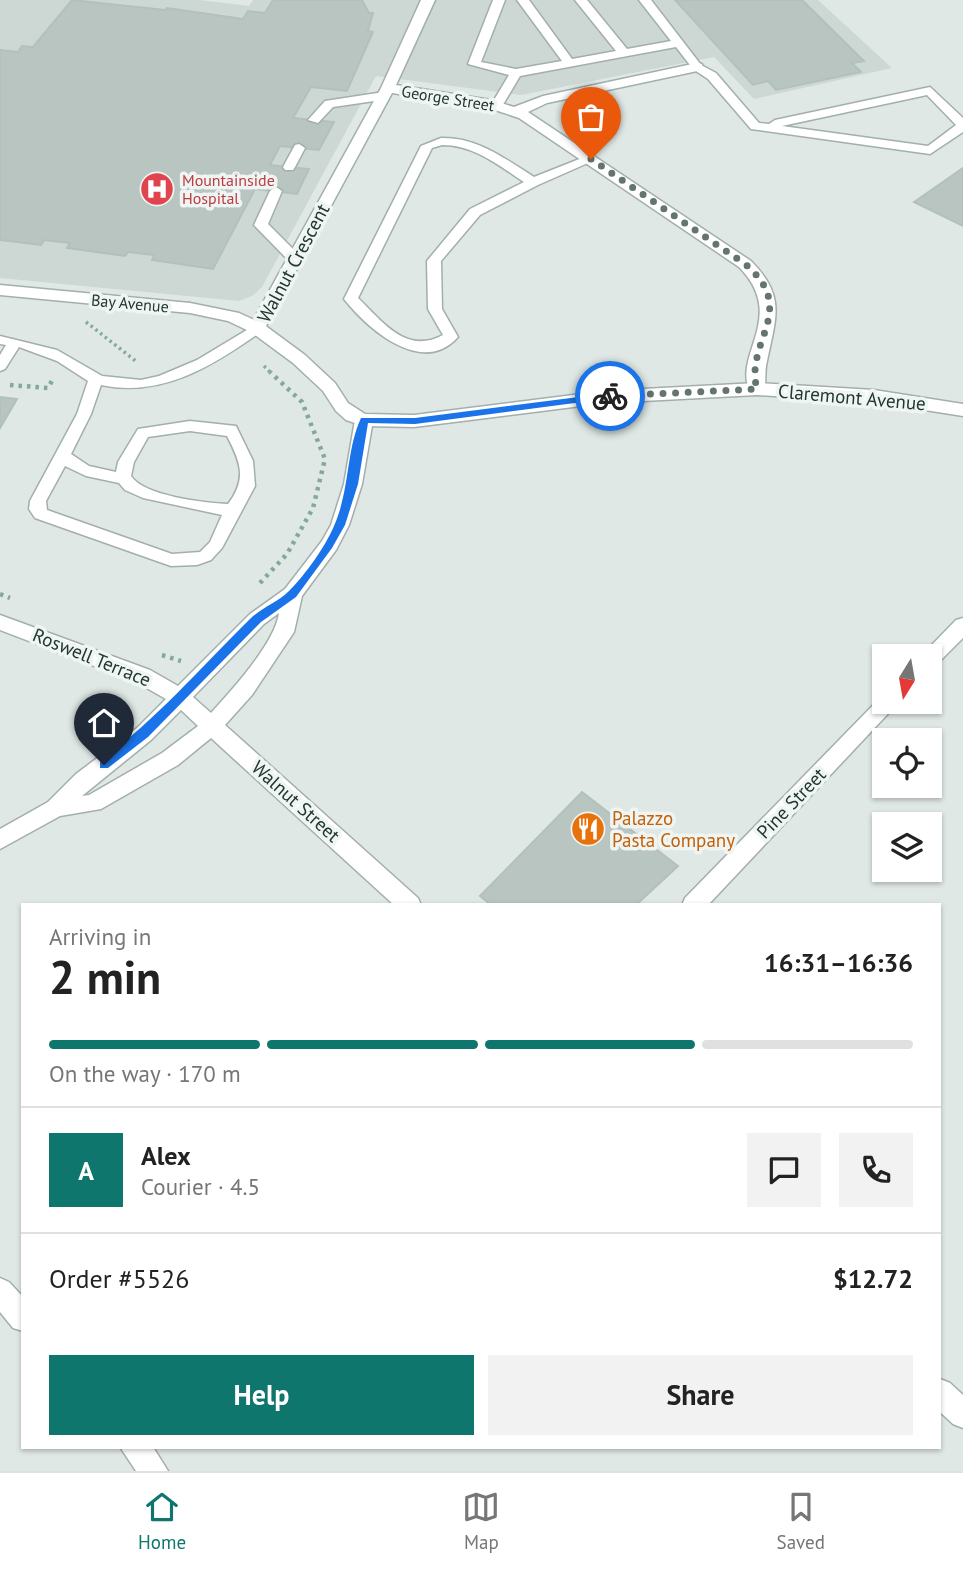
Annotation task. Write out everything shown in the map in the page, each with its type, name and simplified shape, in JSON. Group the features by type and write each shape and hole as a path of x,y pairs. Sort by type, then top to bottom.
{"street":[{"name":"Walnut Crescent","path":"365,420 352,416 317,374 257,328 386,92 428,0"},
{"path":"517,111 542,100 697,66"},
{"name":"George Street","path":"386,92 497,105 517,111 732,254 761,280 770,298 755,372 757,389"},
{"name":"Bay Avenue","path":"0,290 190,308 233,317 257,328"},
{"name":"Claremont Avenue","path":"365,420 415,421 605,397 757,389 874,396 963,410"},
{"path":"0,840 56,808 84,780 144,734 257,619 292,594 329,545 340,525 353,484 359,439 365,420"},
{"path":"56,808 93,803 170,759 212,726 245,689 287,627 292,594"},
{"name":"Roswell Terrace","path":"0,622 143,676 181,698"},
{"path":"942,647 963,625"},
{"name":"Walnut Street","path":"181,698 408,903"},
{"name":"Pine Street","path":"694,903 877,714"},
{"path":"0,1292 21,1316"},
{"path":"941,1394 963,1414"},
{"path":"136,1449 154,1471"}],"lane":[{"path":"499,0 474,64 516,73 679,43"},
{"path":"523,0 569,63"},
{"path":"581,0 624,53"},
{"path":"645,0 697,66 712,76 755,126 930,150 963,126 930,90 763,127"},
{"path":"497,105 516,73"},
{"path":"314,120 328,104 386,92"},
{"path":"533,182 462,141 440,139 427,146 351,299 399,343 415,348 436,347 451,337 435,309 435,261 475,212 533,182 591,159"},
{"path":"289,167 299,148"},
{"path":"276,191 261,226 295,259"},
{"path":"0,366 7,341 41,348 83,368 96,380 134,385 180,375 209,362 257,328"},
{"path":"96,380 84,414 38,501 37,509 41,514 171,560 192,562 205,558 219,542 232,510 245,497 249,479 243,454 231,430 190,426 143,433 126,462 123,477 130,486 142,492 212,509 232,510"},
{"path":"63,455 68,461 87,471 125,479"}],"path":[{"path":"96,320 83,319 138,363 125,364"},
{"path":"4,385 48,388 58,371"}],"shaded area":[{"name":"Mountainside Hospital","path":"0,0 200,0 249,6 253,0 818,0 892,68 754,99 714,57 521,95 376,76 262,287 252,296 239,301 0,278"}],"building":[{"name":"Mountainside Hospital","path":"72,0 165,10 167,8 243,19 248,11 265,13 273,0 362,0 369,13 373,13 368,31 373,32 347,91 311,87 293,118 334,122 319,150 280,146 270,165 309,169 297,194 255,189 213,269 152,260 154,255 128,252 125,256 67,248 70,243 44,240 41,245 0,240 0,50 18,52 22,46 33,47"},
{"path":"675,0 802,0 864,61 852,63 861,72 776,90 768,81 753,85"},
{"path":"963,168 963,226 914,202"},
{"path":"0,397 17,399 0,428"},
{"name":"Palazzo Pasta Company","path":"582,792 678,866 638,903 489,903 480,896"}],"way so far":[{"path":"591,159 745,264 757,274 770,298 755,372 757,389 610,396"}],"place":[{"name":"Mountainside Hospital","path":"157,189"},
{"name":"Palazzo Pasta Company","path":"588,829"}],"route":[{"path":"104,765 144,734 257,619 292,594 329,545 340,525 353,484 359,439 365,420 415,421 610,396"}]}
